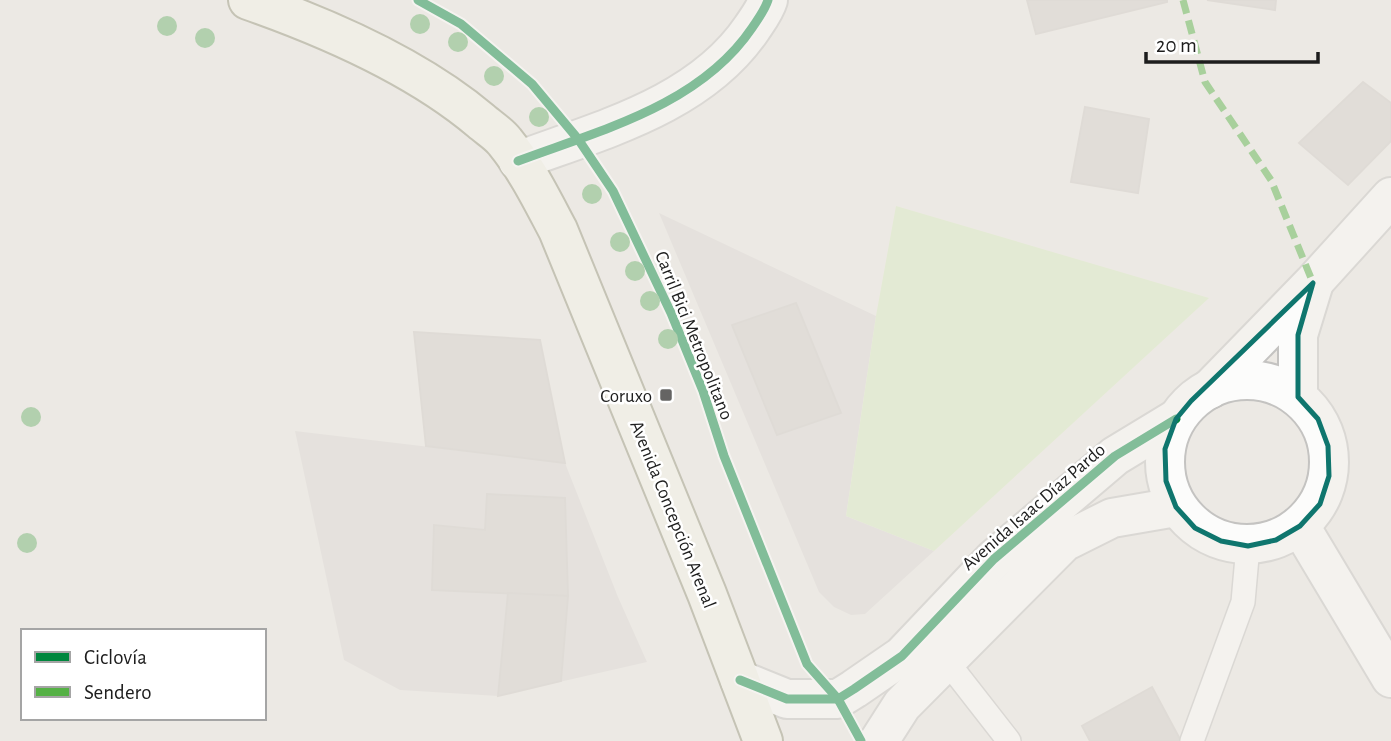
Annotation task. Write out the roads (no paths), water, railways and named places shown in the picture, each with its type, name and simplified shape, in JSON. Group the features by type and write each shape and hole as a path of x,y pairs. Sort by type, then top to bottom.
{"main road":[{"name":"Avenida Concepción Arenal","path":"248,0 314,23 416,76 461,104 504,141 531,179 558,230 708,594 764,741"}],"street":[{"path":"518,161 623,122 668,102 710,74 741,44 768,0"},
{"path":"1210,389 1314,283 1391,197"},
{"path":"1298,397 1298,335 1314,283"},
{"path":"1230,381 1273,383 1298,397 1318,419 1328,446 1329,476 1320,503 1300,526 1276,540 1248,545 1221,541 1195,528 1176,507 1166,481 1165,449 1176,419 1191,401 1230,381"},
{"name":"Avenida Isaac Díaz Pardo","path":"740,680 787,699 838,699 902,656 994,559 1115,456 1176,419"},
{"path":"879,741 902,705 1064,542 1112,518 1176,507"},
{"path":"1300,526 1391,678"}],"lane":[{"path":"1192,741 1243,602 1248,545"},
{"path":"945,659 1009,741"}],"place":[{"name":"Coruxo","path":"666,395"}]}
